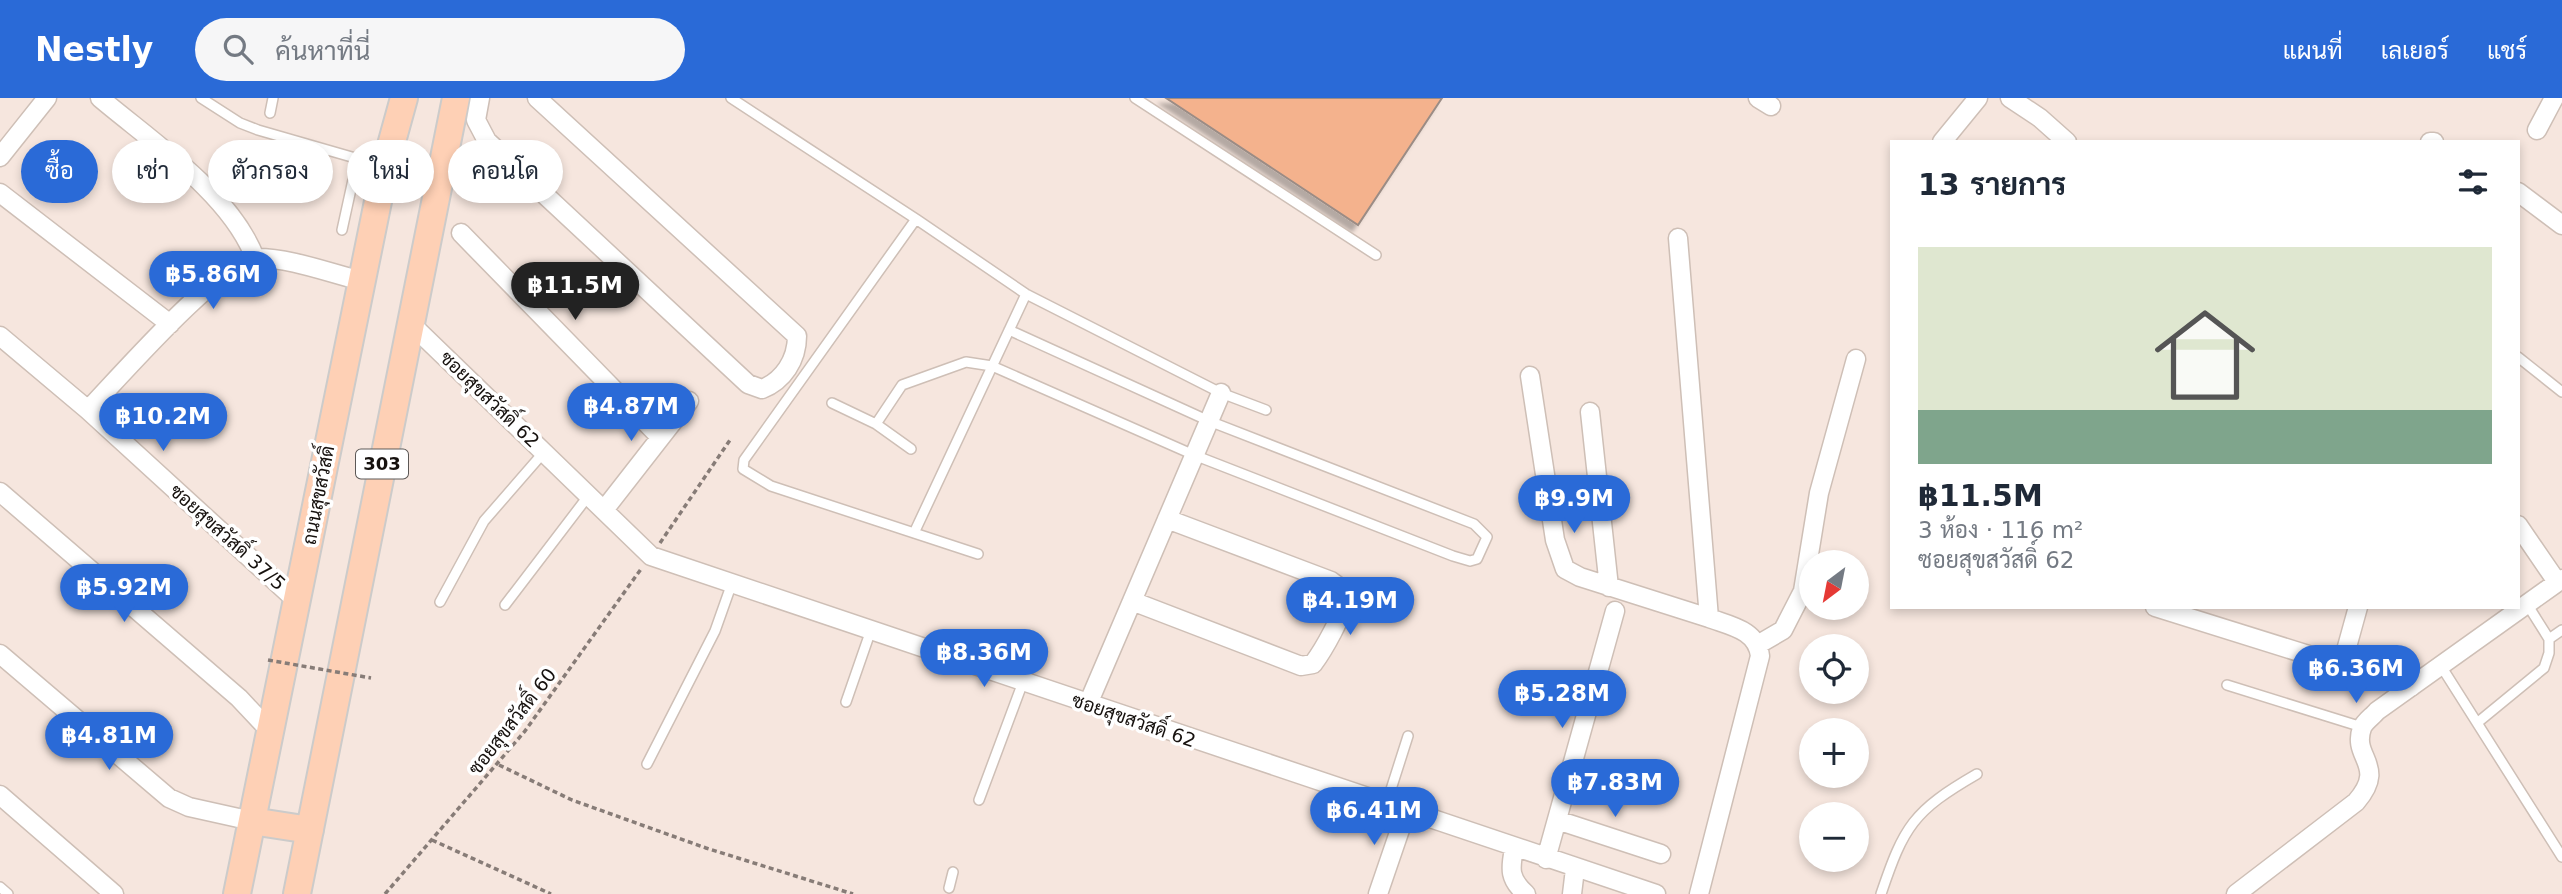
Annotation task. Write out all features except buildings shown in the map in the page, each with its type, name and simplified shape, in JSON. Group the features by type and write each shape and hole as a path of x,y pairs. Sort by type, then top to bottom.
{"main road":[{"name":"ถนนสุขสวัสดิ์","path":"392,140 404,98"},
{"name":"303","path":"297,894 456,98"},
{"name":"ถนนสุขสวัสดิ์","path":"237,894 378,203"},
{"path":"252,821 310,830"}],"street":[{"path":"0,157 47,98"},
{"path":"100,98 223,203 247,236 255,258"},
{"path":"480,98 476,120 487,141 748,384 762,389 774,385 792,361 797,348 797,336 537,98"},
{"path":"1943,140 1978,98"},
{"path":"2010,98 2040,117 2065,140"},
{"path":"2537,130 2554,98"},
{"path":"0,193 170,324"},
{"path":"2520,194 2562,225"},
{"path":"461,233 660,437"},
{"path":"1678,238 1709,618"},
{"path":"88,410 170,324 240,262 255,258 362,281"},
{"name":"ซอยสุขสวัสดิ์ 62","path":"410,323 650,556 1514,849 1656,894"},
{"name":"ซอยสุขสวัสดิ์ 37/5","path":"0,336 88,410 297,601"},
{"path":"1759,644 1783,630 1804,591 1819,493 1856,359"},
{"path":"1530,376 1560,558 1565,569 1609,587 1709,618 1752,635 1759,644 1760,656 1699,894"},
{"path":"1088,704 1221,393"},
{"path":"604,510 689,401"},
{"path":"1590,412 1609,587"},
{"path":"0,492 239,698 270,731"},
{"path":"1132,601 1301,666 1313,664 1322,652 1345,601 1343,590 1331,581 1167,519"},
{"path":"2236,894 2356,802 2367,789 2371,776 2361,740 2362,727 2377,711 2560,581 2520,528"},
{"path":"2161,609 2411,687"},
{"path":"2342,665 2357,609"},
{"path":"1546,859 1615,611"},
{"path":"0,654 169,798 189,807 252,821"},
{"path":"0,795 114,894"},
{"path":"1378,894 1406,812"},
{"path":"1557,820 1661,854"},
{"path":"1514,849 1510,871 1517,887 1526,894"},
{"path":"1572,894 1575,869"}],"lane":[{"path":"201,98 240,123 258,130 347,154"},
{"path":"270,113 273,98"},
{"path":"731,98 1026,294 1221,393 1266,411"},
{"path":"1135,98 1376,255"},
{"path":"342,230 348,203"},
{"path":"916,219 744,460 743,469 771,486 978,554"},
{"path":"914,533 1026,294"},
{"path":"876,424 902,385 966,362 992,366 1194,455 1463,559 1477,559 1482,551 1487,537 1474,524 1209,421 1009,330"},
{"path":"2520,359 2562,392"},
{"path":"832,402 876,424 911,449"},
{"path":"440,602 484,521 544,452"},
{"path":"505,605 589,495"},
{"path":"647,764 715,631 732,583"},
{"path":"2477,723 2544,668 2549,653 2549,639 2528,604"},
{"path":"845,702 871,631"},
{"path":"2549,639 2562,631"},
{"path":"2441,666 2562,857"},
{"path":"979,800 1023,682"},
{"path":"2227,685 2362,727"},
{"path":"1386,805 1408,736"},
{"path":"1881,894 1904,833 1916,816 1947,791 1977,774"},
{"path":"948,888 953,872"},
{"path":"0,887 8,894"}],"path":[{"name":"ซอยสุขสวัสดิ์ 60","path":"385,894 499,765 730,440"},
{"path":"268,660 371,678"},
{"path":"499,765 572,800 706,848 853,894"},
{"path":"432,841 551,894"}]}
